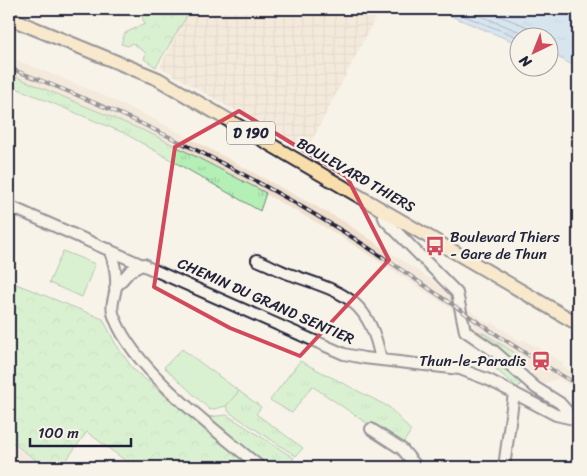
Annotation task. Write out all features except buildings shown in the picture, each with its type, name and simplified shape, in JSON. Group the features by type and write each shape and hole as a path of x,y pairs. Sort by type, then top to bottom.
{"main road":[{"name":"BOULEVARD THIERS","path":"9,18 158,79 578,324"}],"street":[{"name":"CHEMIN DU GRAND SENTIER","path":"9,206 333,349 354,356 460,369 489,380 556,415 576,419"},
{"path":"385,211 383,215 385,220 457,293 460,301 462,325 465,331 494,351 536,388 560,403 576,419"},
{"path":"109,249 116,268 116,288 112,304 114,318 137,356 198,415 260,467"},
{"path":"116,268 127,257"},
{"path":"127,257 130,271"},
{"path":"257,260 288,274 314,281 342,293 360,308 372,326 381,360"},
{"path":"116,288 130,271 144,264"},
{"path":"504,467 514,394"},
{"path":"371,429 402,449 417,467"}],"highlighted area":[{"path":"239,111 347,177 389,260 300,356 230,328 154,287 175,147"}],"shaded area":[{"path":"190,9 380,9 306,152 160,67"},
{"path":"9,57 91,90 158,121 343,221 445,289 456,300 458,313 337,234 217,167 154,135 9,74"},
{"path":"465,307 489,324 491,322 521,341 523,339 564,363 562,366 578,375 578,390 559,379 540,384 526,375 527,368 521,357 485,334 472,329 473,325 465,319"},
{"path":"12,444 43,467 9,467 9,448"}],"green space":[{"path":"139,9 191,9 156,67 144,59 146,53 132,43 128,46 121,44 125,33 145,24"},
{"path":"9,74 154,135 266,193 260,211 124,133 9,85"},
{"path":"63,251 95,264 82,297 49,283"},
{"path":"9,281 103,319 115,343 133,369 250,467 134,467 87,432 61,467 45,467 13,443 9,448 9,434 11,435 9,430"},
{"path":"472,329 485,334 521,357 522,361 517,366"},
{"path":"182,349 239,391 226,406 210,410 164,367"},
{"path":"486,358 496,367 500,364 521,383 518,388 485,360"},
{"path":"300,361 389,407 411,431 401,446 312,386 292,413 270,400"},
{"path":"239,391 261,407 256,414 303,448 296,456 229,412 226,406"},
{"path":"227,415 294,458 291,463 296,467 268,467 208,417"}],"water":[{"path":"434,9 578,9 578,68 560,58 560,28 510,28 510,40"}],"railway":[{"path":"9,68 138,122 263,185 344,232 518,349 578,385"}],"place":[{"name":"Boulevard Thiers - Gare de Thun","path":"435,246"},
{"name":"Thun-le-Paradis","path":"541,361"}]}
